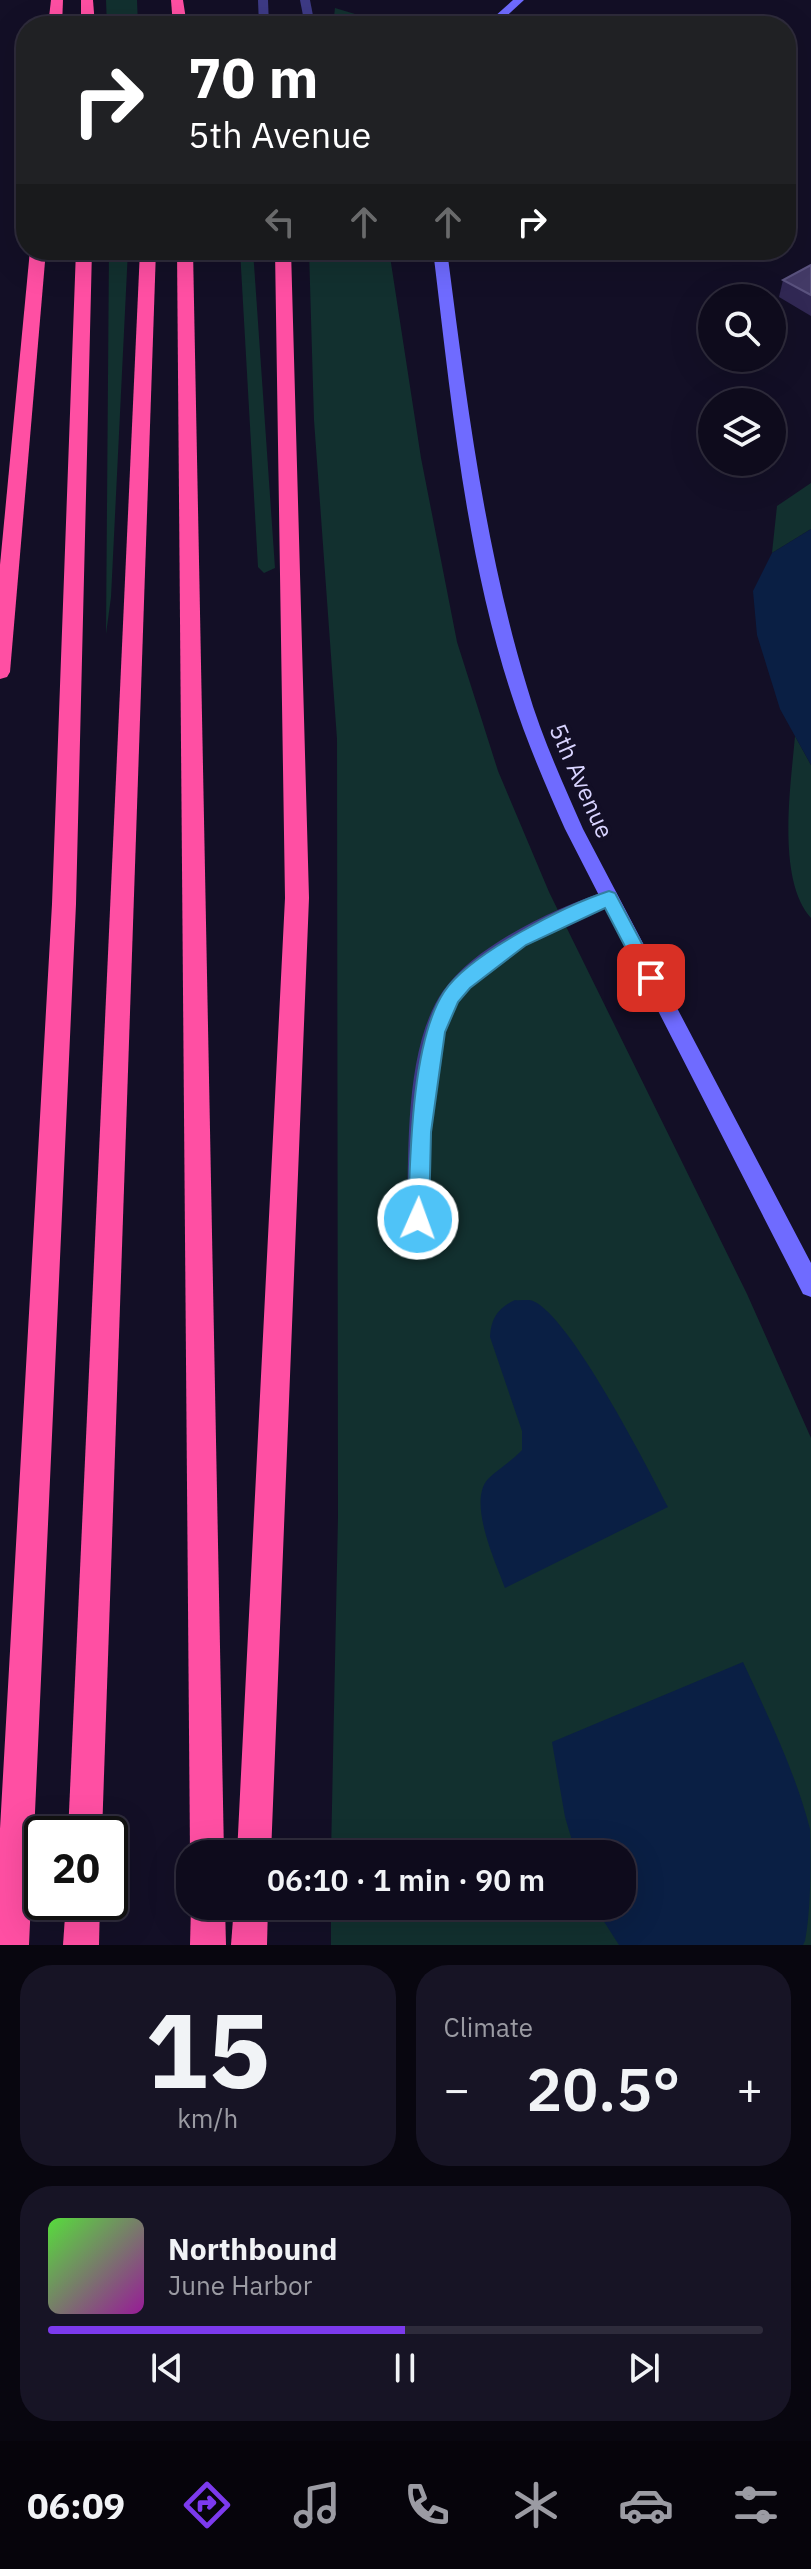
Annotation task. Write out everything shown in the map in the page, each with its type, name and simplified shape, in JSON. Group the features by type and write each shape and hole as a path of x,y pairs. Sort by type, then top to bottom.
{"highway":[{"path":"0,672 37,260"},
{"path":"11,1945 64,904 84,260"},
{"path":"86,1816 148,260"},
{"path":"185,260 207,1840"},
{"path":"255,1840 297,898 283,260"},
{"path":"81,1945 82,1920"},
{"path":"208,1920 208,1945"},
{"path":"249,1945 250,1920"}],"street":[{"path":"501,16 519,0"},
{"name":"5th Avenue","path":"441,260 468,466 498,613 527,718 553,787 811,1286"}],"lane":[{"path":"418,1219 421,1132 435,1032 451,997 485,964 520,940 609,898"}],"green space":[{"path":"106,0 137,0 138,16 107,16"},
{"path":"335,8 362,16 334,16"},
{"path":"109,260 128,260 111,597 106,634"},
{"path":"241,260 254,260 275,568 264,573 258,567"},
{"path":"309,260 391,260 421,458 457,642 498,771 549,892 747,1294 811,1438 811,1945 331,1945 331,1920 636,1920 636,1840 331,1840 338,1517 337,739 314,420"},
{"path":"811,483 811,529 772,553 777,506"},
{"path":"795,736 811,765 811,918 800,901 790,856 789,804"}],"water":[{"path":"811,529 811,765 780,709 757,635 753,591 772,553"},
{"path":"515,1300 533,1301 549,1313 567,1334 607,1395 668,1507 505,1588 485,1533 481,1502 482,1489 488,1479 522,1450 522,1431 490,1337 496,1314"},
{"path":"743,1662 789,1765 810,1829 809,1900 803,1945 619,1945 603,1920 636,1920 636,1840 572,1840 552,1742"}],"building":[{"path":"811,265 811,295 783,280"}],"route":[{"path":"418,1219 421,1132 435,1032 451,997 464,983 520,940 609,898 651,978"}]}
